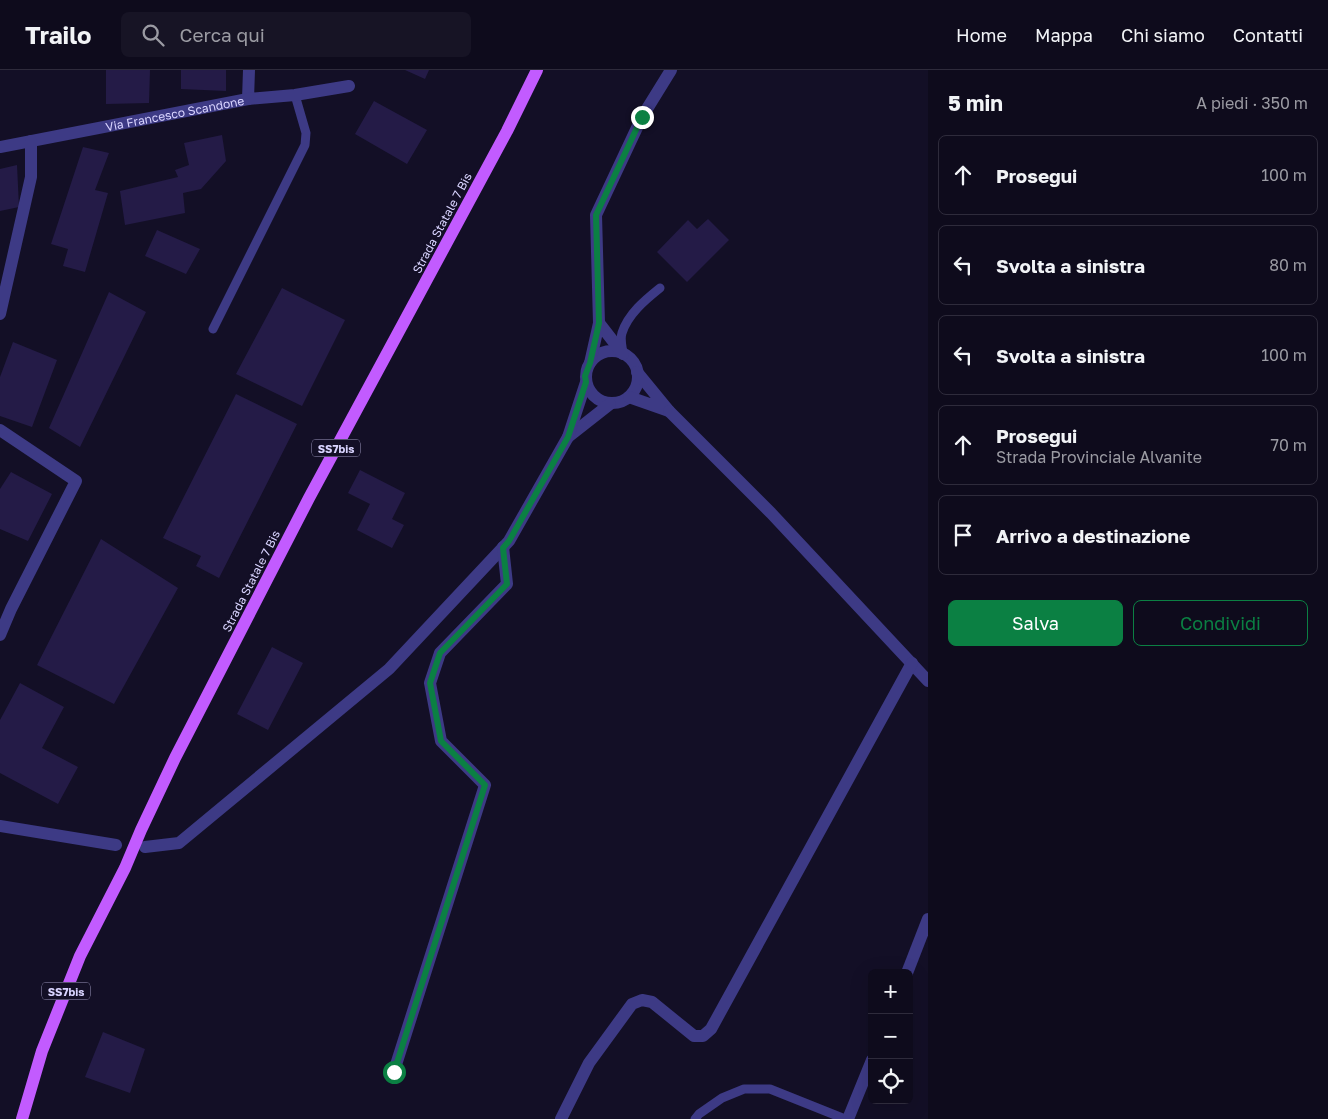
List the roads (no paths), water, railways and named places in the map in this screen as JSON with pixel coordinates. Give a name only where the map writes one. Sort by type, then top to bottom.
[{"type":"main road","name":"Strada Statale 7 Bis","points":[[22,1119],[42,1051],[80,956],[124,868],[175,758],[309,498],[507,131],[537,70]]},
{"type":"street","points":[[248,99],[249,70]]},
{"type":"street","points":[[638,372],[635,390],[629,397],[624,401],[610,404],[601,402],[594,397],[586,382],[585,376],[590,363],[599,323],[596,215],[642,117],[671,70]]},
{"type":"street","name":"Via Francesco Scandone","points":[[0,147],[248,99],[295,95],[350,86]]},
{"type":"street","points":[[0,314],[31,177],[31,141]]},
{"type":"street","points":[[599,323],[623,354],[635,365],[638,372],[669,412],[771,512],[928,681]]},
{"type":"street","points":[[590,363],[594,358],[608,351],[623,354]]},
{"type":"street","points":[[145,847],[179,843],[389,669],[509,541],[568,437],[586,382]]},
{"type":"street","points":[[629,397],[669,412]]},
{"type":"street","points":[[568,437],[610,404]]},
{"type":"street","points":[[0,430],[76,481],[11,609],[0,635]]},
{"type":"street","points":[[394,1072],[485,785],[441,741],[430,683],[440,653],[507,584],[503,548]]},
{"type":"street","points":[[561,1119],[589,1063],[632,1004],[642,1000],[652,1002],[694,1036],[703,1036],[712,1029],[912,663]]},
{"type":"street","points":[[0,826],[116,844]]},
{"type":"street","points":[[909,969],[928,919]]},
{"type":"street","points":[[847,1119],[868,1069]]},
{"type":"lane","points":[[213,329],[305,145],[306,132],[295,95]]},
{"type":"lane","points":[[623,354],[621,335],[628,321],[639,306],[660,288]]},
{"type":"lane","points":[[695,1119],[722,1098],[744,1090],[770,1089],[847,1119]]}]
